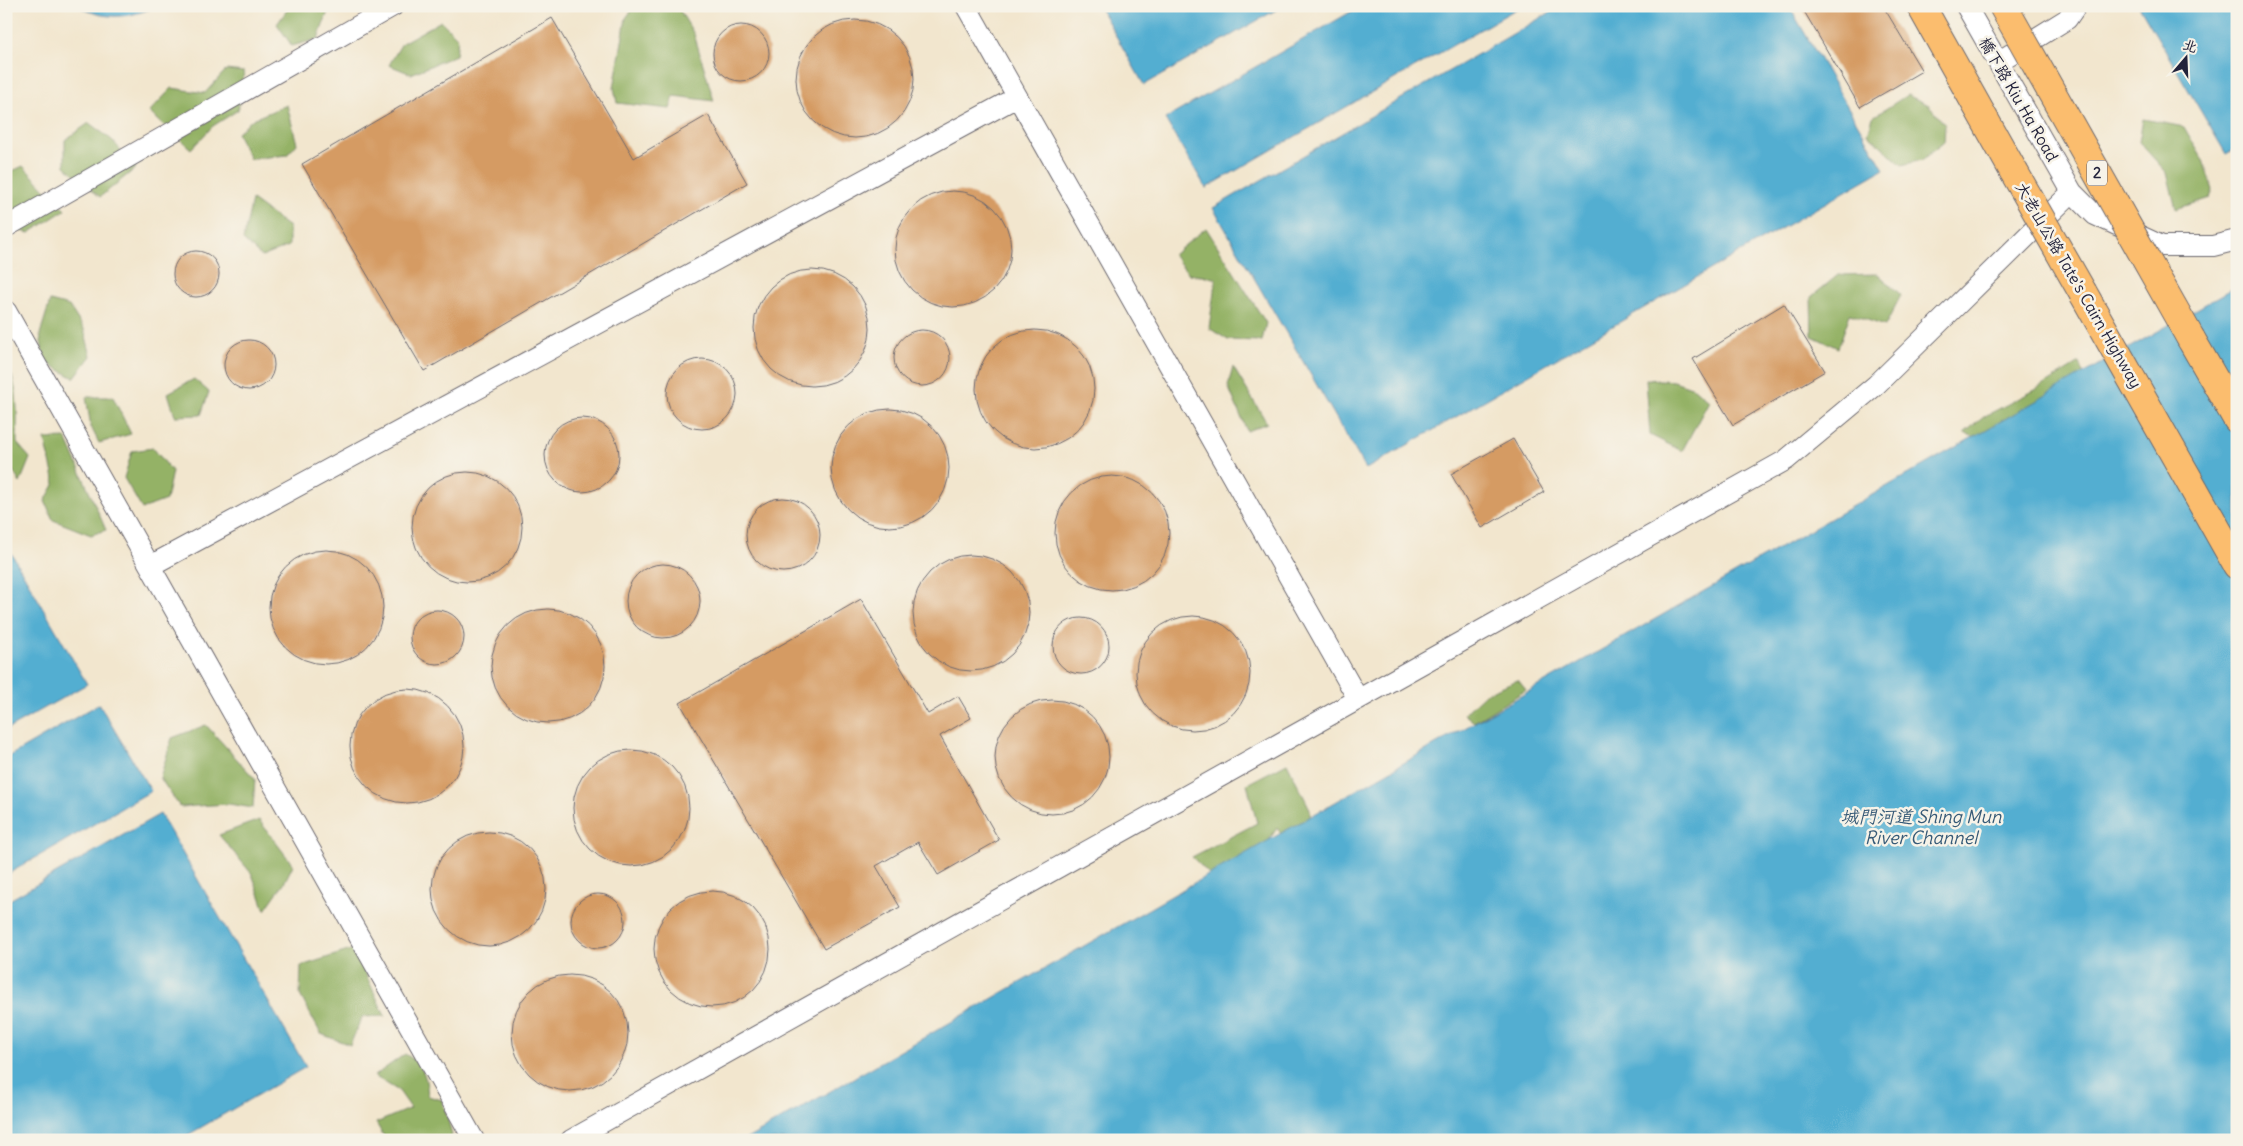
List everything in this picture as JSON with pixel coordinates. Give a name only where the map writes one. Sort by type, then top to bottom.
[{"type":"highway","name":"大老山公路 Tate's Cairn Highway","points":[[1920,6],[2237,565]]},
{"type":"highway","name":"2","points":[[2003,6],[2237,419]]},
{"type":"lane","points":[[6,227],[393,6]]},
{"type":"lane","points":[[966,6],[1358,699]]},
{"type":"lane","name":"橋下路 Kiu Ha Road","points":[[1966,6],[2072,192],[2095,215],[2162,246],[2213,246],[2237,240]]},
{"type":"lane","points":[[1998,62],[2067,18],[2076,6]]},
{"type":"lane","points":[[150,566],[1017,97]]},
{"type":"lane","points":[[571,1140],[1786,460],[1876,385],[2072,192]]},
{"type":"lane","points":[[6,311],[474,1140]]},
{"type":"green space","points":[[290,6],[330,6],[318,39],[292,46],[277,24]]},
{"type":"green space","points":[[635,6],[675,6],[679,9],[694,34],[714,101],[674,96],[670,109],[617,103],[614,88],[626,18]]},
{"type":"green space","points":[[441,21],[458,38],[456,55],[411,74],[389,65],[402,43]]},
{"type":"green space","points":[[226,70],[244,72],[238,110],[213,126],[191,149],[149,112],[172,88],[205,93]]},
{"type":"green space","points":[[1907,95],[1929,105],[1945,125],[1944,142],[1922,160],[1902,165],[1868,134],[1873,117]]},
{"type":"green space","points":[[287,105],[297,144],[287,155],[250,159],[237,133],[253,119]]},
{"type":"green space","points":[[2143,119],[2184,127],[2203,160],[2213,190],[2210,198],[2176,209],[2167,173],[2139,142]]},
{"type":"green space","points":[[89,123],[112,140],[136,168],[100,197],[65,166],[65,140]]},
{"type":"green space","points":[[23,166],[65,210],[29,233],[6,227],[6,174]]},
{"type":"green space","points":[[252,200],[289,227],[289,246],[262,257],[243,240]]},
{"type":"green space","points":[[1206,228],[1266,323],[1262,341],[1228,340],[1209,328],[1216,278],[1189,274],[1173,255]]},
{"type":"green space","points":[[1878,274],[1901,295],[1885,326],[1850,314],[1838,348],[1812,336],[1811,297],[1838,275]]},
{"type":"green space","points":[[50,301],[69,306],[84,329],[91,356],[74,378],[44,361],[40,334]]},
{"type":"green space","points":[[2079,363],[2092,398],[1974,437],[1964,433],[1985,416],[2037,389]]},
{"type":"green space","points":[[6,365],[14,382],[16,392],[17,443],[30,458],[20,483],[6,459]]},
{"type":"green space","points":[[1233,367],[1267,423],[1247,431],[1228,386]]},
{"type":"green space","points":[[194,379],[209,392],[201,415],[175,416],[168,393]]},
{"type":"green space","points":[[1646,379],[1674,381],[1694,388],[1709,401],[1682,451],[1650,435]]},
{"type":"green space","points":[[86,397],[113,397],[131,434],[99,443],[91,427]]},
{"type":"green space","points":[[66,438],[106,530],[91,535],[53,520],[45,501],[55,483],[45,439]]},
{"type":"green space","points":[[153,448],[172,471],[166,500],[142,509],[124,478],[132,451]]},
{"type":"green space","points":[[1518,680],[1526,690],[1474,722],[1464,714],[1486,693]]},
{"type":"green space","points":[[206,725],[255,779],[253,808],[229,804],[180,807],[160,778],[172,738]]},
{"type":"green space","points":[[1287,763],[1310,809],[1310,839],[1293,848],[1277,828],[1246,875],[1220,885],[1192,857],[1257,823],[1247,784]]},
{"type":"green space","points":[[259,820],[293,865],[284,883],[265,910],[252,874],[219,835]]},
{"type":"green space","points":[[354,949],[385,1016],[362,1017],[350,1045],[321,1034],[300,995],[301,966]]},
{"type":"green space","points":[[405,1054],[416,1062],[423,1071],[428,1096],[442,1100],[452,1134],[450,1140],[386,1140],[376,1123],[411,1108],[399,1091],[374,1076]]},
{"type":"water","points":[[78,6],[157,6],[137,13],[108,16],[88,11]]},
{"type":"water","points":[[1099,6],[1283,6],[1144,85]]},
{"type":"water","points":[[1361,6],[1521,6],[1206,188],[1165,119]]},
{"type":"water","points":[[1561,6],[1789,6],[1884,169],[1366,469],[1213,208]]},
{"type":"water","points":[[2139,6],[2237,6],[2237,148],[2226,154]]},
{"type":"water","name":"城門河道 Shing Mun River Channel","points":[[2237,286],[2237,1140],[745,1140]]},
{"type":"water","points":[[6,544],[87,684],[6,730]]},
{"type":"water","points":[[99,704],[151,791],[6,875],[6,758]]},
{"type":"water","points":[[160,814],[306,1067],[179,1140],[6,1140],[6,902]]},
{"type":"building","points":[[1801,6],[1883,6],[1922,71],[1860,107]]},
{"type":"building","points":[[552,18],[634,158],[708,115],[747,183],[424,371],[302,164]]},
{"type":"building","points":[[855,20],[878,24],[897,37],[910,56],[914,79],[910,102],[897,121],[878,134],[855,138],[832,134],[813,121],[800,102],[796,79],[800,56],[813,37],[832,24]]},
{"type":"building","points":[[735,25],[747,25],[761,33],[769,47],[767,64],[761,73],[747,81],[735,81],[725,76],[718,69],[713,59],[713,47],[718,37],[725,30]]},
{"type":"building","points":[[953,191],[975,195],[994,208],[1007,227],[1011,249],[1007,271],[994,290],[975,303],[953,307],[931,303],[912,290],[899,271],[895,249],[899,227],[912,208],[931,195]]},
{"type":"building","points":[[191,251],[201,251],[215,261],[219,274],[215,287],[209,293],[201,297],[191,297],[177,287],[173,279],[173,269],[183,255]]},
{"type":"building","points":[[812,270],[834,275],[853,287],[865,306],[870,328],[865,350],[853,369],[834,381],[812,386],[790,381],[771,369],[759,350],[754,328],[759,306],[771,287],[790,275]]},
{"type":"building","points":[[1784,304],[1825,371],[1733,425],[1693,359]]},
{"type":"building","points":[[917,330],[927,330],[942,338],[948,347],[950,358],[948,369],[942,378],[927,386],[917,386],[906,381],[899,374],[894,363],[894,353],[899,342],[906,335]]},
{"type":"building","points":[[1035,330],[1057,335],[1068,340],[1084,356],[1089,367],[1094,389],[1089,411],[1084,422],[1068,438],[1057,443],[1035,448],[1013,443],[1002,438],[986,422],[981,411],[976,389],[981,367],[986,356],[1002,340],[1013,335]]},
{"type":"building","points":[[244,340],[254,340],[267,347],[274,360],[274,370],[267,383],[254,390],[244,390],[235,386],[228,379],[224,370],[224,360],[228,351],[235,344]]},
{"type":"building","points":[[702,359],[715,362],[727,369],[734,381],[737,394],[734,407],[727,419],[715,426],[702,429],[689,426],[677,419],[670,407],[667,394],[670,381],[677,369],[689,362]]},
{"type":"building","points":[[890,409],[912,414],[923,419],[939,435],[944,446],[949,468],[944,490],[939,501],[923,517],[912,522],[890,527],[868,522],[857,517],[841,501],[836,490],[831,468],[836,446],[841,435],[857,419],[868,414]]},
{"type":"building","points":[[582,418],[596,421],[608,429],[616,441],[619,455],[616,469],[608,481],[596,489],[582,492],[568,489],[556,481],[548,469],[545,455],[548,441],[556,429],[568,421]]},
{"type":"building","points":[[1513,439],[1544,492],[1482,528],[1451,474]]},
{"type":"building","points":[[467,472],[488,476],[506,488],[518,506],[522,527],[518,548],[506,566],[488,578],[467,582],[446,578],[428,566],[416,548],[412,527],[416,506],[428,488],[446,476]]},
{"type":"building","points":[[1112,476],[1134,481],[1152,493],[1164,511],[1169,533],[1164,555],[1152,573],[1134,585],[1112,590],[1090,585],[1072,573],[1060,555],[1055,533],[1060,511],[1072,493],[1090,481]]},
{"type":"building","points":[[783,498],[797,501],[809,509],[817,521],[820,535],[817,549],[809,561],[797,569],[783,572],[769,569],[757,561],[749,549],[746,535],[749,521],[757,509],[769,501]]},
{"type":"building","points":[[326,550],[348,555],[366,567],[378,585],[383,607],[378,629],[366,647],[348,659],[326,664],[304,659],[286,647],[274,629],[269,607],[274,585],[286,567],[304,555]]},
{"type":"building","points":[[971,555],[993,560],[1012,572],[1024,591],[1029,613],[1024,635],[1012,654],[993,666],[971,671],[949,666],[930,654],[918,635],[913,613],[918,591],[930,572],[949,560]]},
{"type":"building","points":[[663,564],[677,567],[689,575],[697,587],[700,601],[697,615],[689,627],[677,635],[663,638],[649,635],[637,627],[629,615],[626,601],[629,587],[637,575],[649,567]]},
{"type":"building","points":[[861,599],[928,714],[958,696],[971,718],[940,736],[999,840],[938,875],[918,842],[876,866],[900,907],[824,949],[680,703]]},
{"type":"building","points":[[548,609],[570,614],[588,626],[600,644],[605,666],[600,688],[588,706],[570,718],[548,723],[526,718],[508,706],[496,688],[491,666],[496,644],[508,626],[526,614]]},
{"type":"building","points":[[437,610],[447,612],[456,618],[462,627],[464,637],[462,647],[456,656],[447,662],[437,664],[427,662],[418,656],[412,647],[410,637],[412,627],[418,618],[427,612]]},
{"type":"building","points":[[1193,616],[1215,620],[1233,633],[1246,651],[1250,673],[1246,695],[1233,713],[1215,726],[1193,730],[1171,726],[1153,713],[1140,695],[1136,673],[1140,651],[1153,633],[1171,620]]},
{"type":"building","points":[[1076,618],[1086,618],[1101,626],[1107,635],[1109,646],[1107,657],[1101,666],[1086,674],[1076,674],[1065,669],[1058,662],[1053,651],[1053,641],[1058,630],[1065,623]]},
{"type":"building","points":[[407,689],[429,694],[447,706],[459,724],[464,746],[459,768],[447,786],[429,798],[407,803],[385,798],[367,786],[355,768],[350,746],[355,724],[367,706],[385,694]]},
{"type":"building","points":[[1052,700],[1074,704],[1084,709],[1100,725],[1105,735],[1109,757],[1105,779],[1100,789],[1084,805],[1074,810],[1052,814],[1030,810],[1020,805],[1004,789],[999,779],[995,757],[999,735],[1004,725],[1020,709],[1030,704]]},
{"type":"building","points":[[631,750],[653,755],[672,767],[684,786],[689,808],[684,830],[672,849],[653,861],[631,866],[609,861],[590,849],[578,830],[573,808],[578,786],[590,767],[609,755]]},
{"type":"building","points":[[489,832],[511,836],[530,848],[542,867],[546,889],[542,911],[530,930],[511,942],[489,946],[467,942],[448,930],[436,911],[432,889],[436,867],[448,848],[467,836]]},
{"type":"building","points":[[712,891],[734,895],[744,900],[753,908],[761,917],[766,927],[770,949],[766,971],[761,981],[753,990],[744,998],[734,1003],[712,1007],[690,1003],[680,998],[671,990],[663,981],[658,971],[654,949],[658,927],[663,917],[671,908],[680,900],[690,895]]},
{"type":"building","points":[[593,894],[603,894],[613,898],[621,906],[625,921],[621,936],[613,944],[603,948],[593,948],[583,944],[575,936],[571,926],[571,916],[575,906],[583,898]]},
{"type":"building","points":[[570,975],[592,979],[611,992],[624,1011],[628,1033],[624,1055],[611,1074],[592,1087],[570,1091],[548,1087],[529,1074],[516,1055],[512,1033],[516,1011],[529,992],[548,979]]}]
